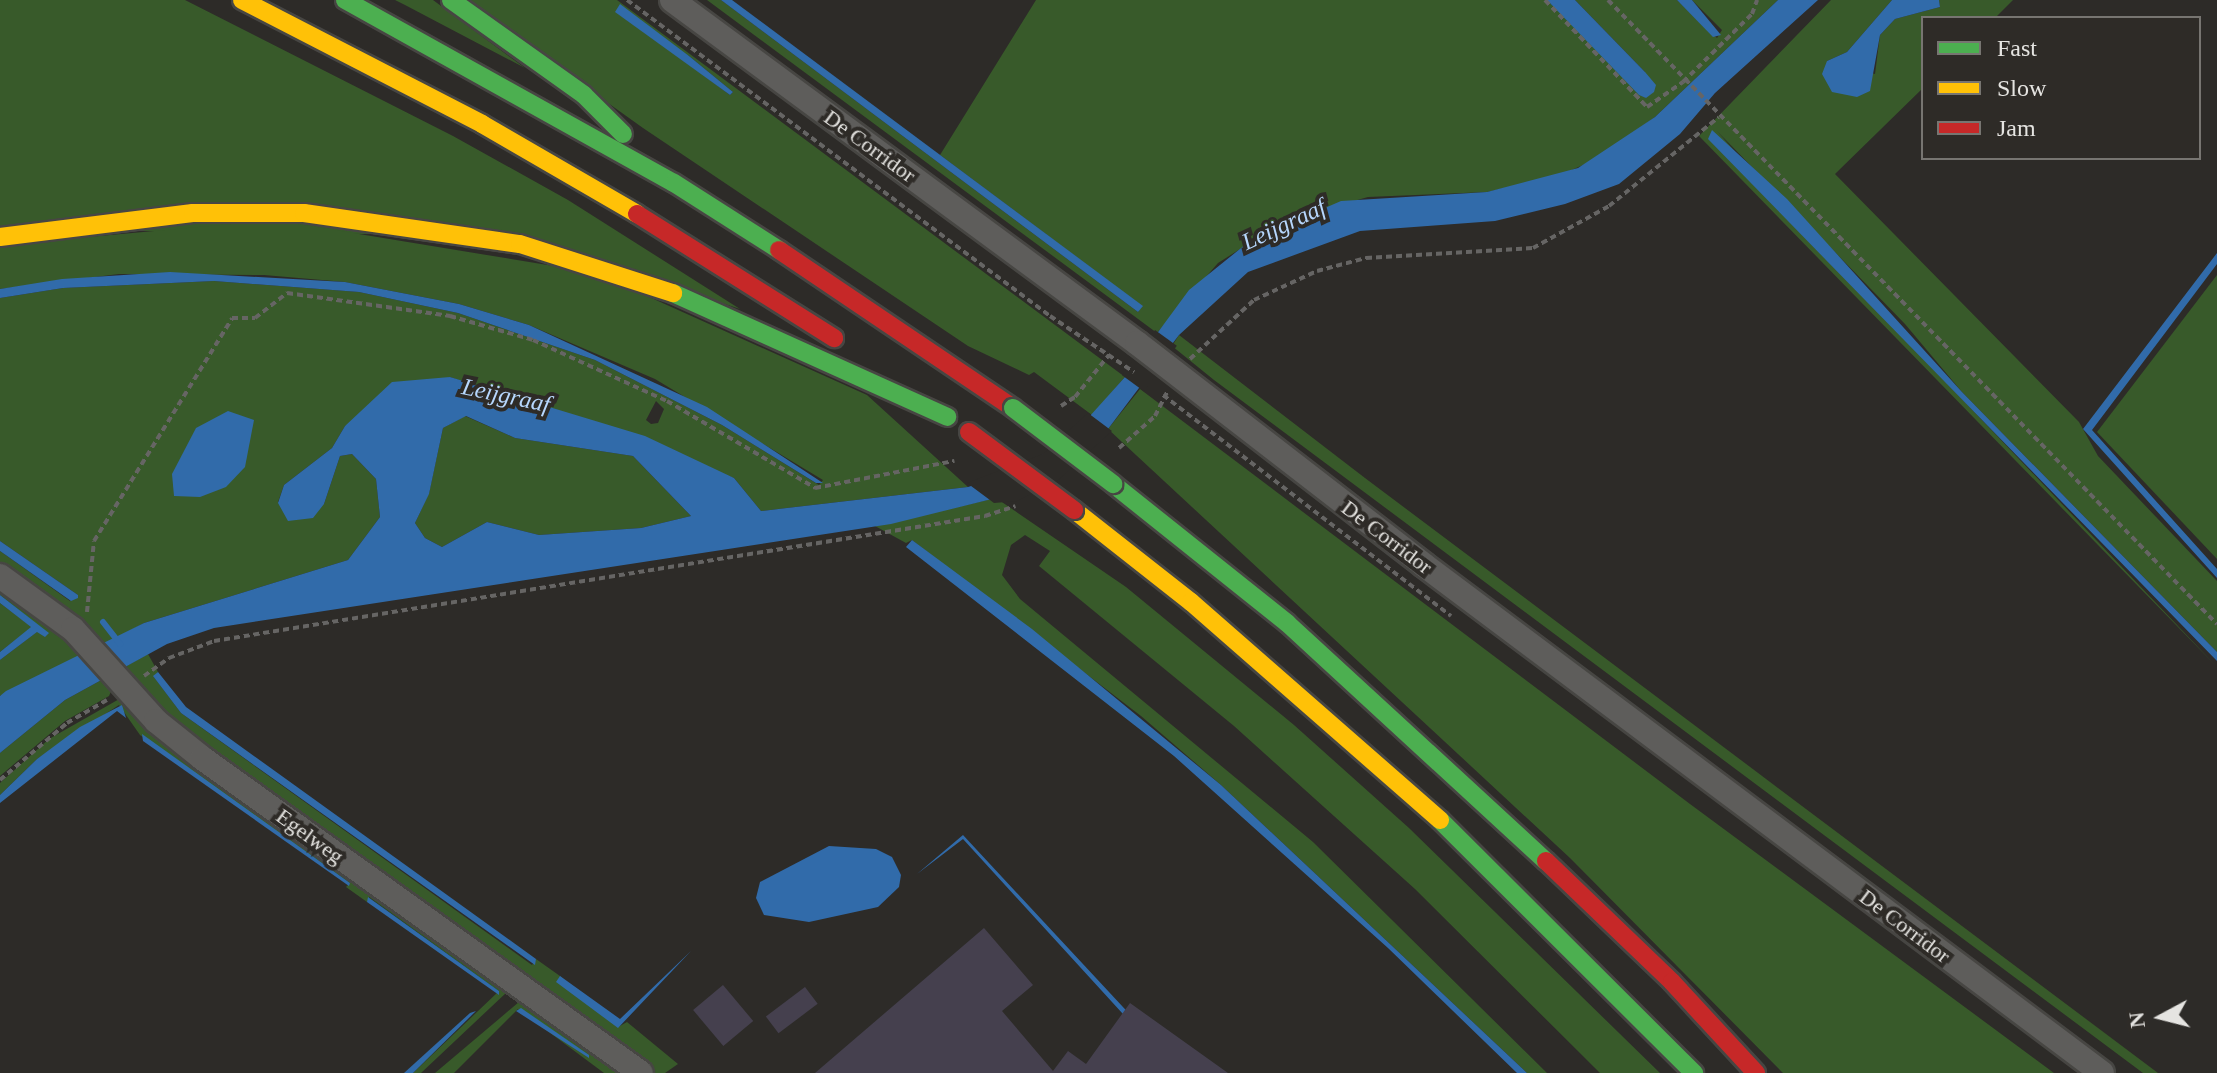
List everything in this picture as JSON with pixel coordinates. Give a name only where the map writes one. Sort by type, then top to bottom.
[{"type":"highway","points":[[242,0],[384,70],[550,163],[857,353],[969,432],[1203,612],[1426,806],[1694,1073]]},
{"type":"highway","points":[[345,0],[674,183],[1013,408],[1113,484],[1287,623],[1461,780],[1672,982],[1756,1073]]},
{"type":"highway","points":[[451,0],[584,95],[674,183]]},
{"type":"highway","points":[[0,237],[193,213],[304,213],[450,230],[520,244],[646,282],[737,318],[947,417]]},
{"type":"street","name":"De Corridor","points":[[672,0],[1137,343],[1436,575],[2102,1073]]},
{"type":"street","name":"Egelweg","points":[[0,576],[78,635],[121,682],[202,758],[641,1073]]},
{"type":"path","name":"De Corridor","points":[[627,0],[1050,316],[1122,363]]},
{"type":"path","points":[[1545,0],[1647,107],[1683,82],[1752,14],[1757,0]]},
{"type":"path","points":[[1608,0],[1683,82],[2217,624]]},
{"type":"path","points":[[78,635],[88,611],[94,541],[232,318],[255,318],[287,293],[450,316],[533,340],[667,401],[815,488],[940,467],[966,456]]},
{"type":"path","points":[[1052,411],[1075,397],[1109,355]]},
{"type":"path","points":[[0,780],[121,682]]},
{"type":"green space","points":[[0,0],[185,0],[453,136],[568,200],[740,309],[517,236],[0,229]]},
{"type":"green space","points":[[395,0],[433,0],[525,68],[405,5]]},
{"type":"green space","points":[[464,0],[617,0],[1125,377],[1092,415],[1034,372],[1029,375],[968,346],[643,128]],"holes":[[[652,37],[689,56],[733,92],[730,95]]]},
{"type":"green space","points":[[707,0],[721,0],[1138,312],[1142,306],[940,155],[1036,0],[1547,0],[1646,98],[1645,72],[1575,0],[1677,0],[1717,38],[1722,30],[1692,0],[1778,0],[1655,117],[1599,158],[1558,176],[1487,192],[1368,197],[1286,220],[1218,263],[1157,333]]},
{"type":"green space","points":[[1831,0],[1892,0],[1847,52],[1827,61],[1875,74],[1880,35],[1895,19],[1940,7],[1939,0],[2013,0],[1997,16],[1921,16],[1921,90],[1835,174],[2079,422],[2098,456],[2217,581],[2217,652],[1962,392],[1905,324],[1717,131],[1845,276],[2217,667],[1699,136]]},
{"type":"green space","points":[[274,220],[596,273],[867,395],[968,487],[761,511],[734,478],[450,377],[345,426],[332,448],[284,485],[278,502],[324,504],[340,456],[352,454],[376,479],[380,517],[348,560],[144,623],[100,647],[0,567],[0,551],[70,601],[78,595],[0,541],[0,298],[63,288],[214,281],[359,292],[458,313],[595,360],[722,425],[819,485],[823,480],[655,379],[529,325],[459,304],[345,282],[264,275],[119,274],[0,289],[0,245]],"holes":[[[656,401],[664,409],[658,423],[651,424],[646,420]]]},
{"type":"green space","points":[[2217,275],[2217,559],[2097,432]]},
{"type":"green space","points":[[1179,335],[2158,1073],[2143,1073],[1214,380],[1172,346]]},
{"type":"green space","points":[[1140,389],[1690,804],[2054,1073],[1783,1073],[1570,858],[1108,429]]},
{"type":"green space","points":[[465,416],[515,438],[633,456],[691,516],[641,528],[539,535],[487,522],[442,547],[425,538],[415,523],[429,493],[443,428]]},
{"type":"green space","points":[[996,498],[1126,587],[1294,725],[1409,828],[1660,1073],[1600,1073],[1415,889],[1234,726],[1039,566],[1050,551],[1025,535],[1011,545],[1002,575],[1020,599],[1313,842],[1547,1073],[1527,1073],[1221,785],[1141,716],[912,540],[906,543],[875,526]]},
{"type":"green space","points":[[0,583],[83,655],[0,696],[0,660],[38,631],[48,633],[0,595]]},
{"type":"green space","points":[[0,603],[32,627],[0,652]]},
{"type":"green space","points":[[148,654],[158,672],[154,677],[181,713],[532,965],[536,959],[560,976],[618,1027],[627,1022],[678,1064],[665,1073],[650,1073],[162,717],[121,669]]},
{"type":"green space","points":[[105,678],[113,687],[109,696],[65,721],[0,776],[0,753],[65,700]]},
{"type":"green space","points":[[121,698],[506,984],[507,992],[421,1073],[413,1073],[499,991],[369,897],[367,902],[346,887],[350,883],[140,735],[119,705],[37,759],[0,795],[0,783],[49,739]]},
{"type":"green space","points":[[519,1002],[532,1003],[630,1073],[604,1073],[518,1009],[454,1073],[435,1073]]},
{"type":"water","points":[[721,0],[732,0],[1143,306],[1138,312]]},
{"type":"water","points":[[1547,0],[1575,0],[1645,72],[1656,85],[1654,92],[1646,98],[1639,95]]},
{"type":"water","points":[[1677,0],[1692,0],[1721,35],[1713,37]]},
{"type":"water","name":"Leijgraaf","points":[[1778,0],[1818,0],[1715,93],[1680,134],[1619,184],[1565,204],[1495,221],[1360,231],[1248,272],[1179,335],[1108,429],[996,498],[891,524],[214,628],[167,644],[65,700],[0,753],[0,696],[6,691],[144,623],[348,560],[380,517],[376,479],[352,454],[340,456],[324,504],[313,518],[288,521],[278,503],[284,485],[332,448],[345,426],[392,382],[450,377],[645,436],[734,478],[761,511],[968,487],[1015,472],[1071,437],[1125,377],[1189,290],[1251,240],[1341,201],[1487,192],[1578,168],[1655,117]],"holes":[[[466,416],[515,438],[633,456],[691,516],[641,528],[539,535],[487,522],[442,547],[425,538],[415,523],[429,494],[443,428]]]},
{"type":"water","points":[[1892,0],[1939,0],[1940,7],[1895,19],[1880,35],[1870,91],[1857,97],[1832,92],[1822,74],[1827,61],[1847,52]]},
{"type":"water","points":[[620,4],[733,92],[730,95],[615,12]]},
{"type":"water","points":[[1712,130],[1787,199],[1962,392],[2217,652],[2217,661],[1708,139]]},
{"type":"water","points":[[2217,253],[2217,264],[2092,430],[2217,569],[2217,578],[2083,429]]},
{"type":"water","points":[[170,272],[345,282],[459,304],[529,325],[707,407],[823,483],[816,483],[722,425],[595,360],[458,313],[359,292],[214,281],[63,288],[0,298],[0,289],[62,279]]},
{"type":"water","points":[[228,411],[254,420],[245,467],[226,487],[200,497],[174,496],[172,474],[196,428]]},
{"type":"water","points":[[912,540],[1032,629],[1221,785],[1527,1073],[1517,1073],[1388,948],[1174,756],[906,547]]},
{"type":"water","points":[[0,541],[78,595],[78,598],[71,601],[0,551]]},
{"type":"water","points":[[0,595],[49,633],[45,637],[37,632],[0,660],[0,652],[31,627],[0,603]]},
{"type":"water","points":[[158,672],[186,707],[536,959],[535,965],[181,713],[153,676]]},
{"type":"water","points":[[122,705],[126,718],[117,711],[0,803],[0,795],[37,759],[80,727]]},
{"type":"water","points":[[142,734],[350,883],[349,886],[143,741]]},
{"type":"water","points":[[963,835],[1149,1035],[1144,1037],[963,839],[917,874]]},
{"type":"water","points":[[829,846],[876,849],[892,857],[901,875],[899,887],[878,907],[809,922],[764,915],[756,898],[760,882]]},
{"type":"water","points":[[368,897],[499,991],[499,995],[367,902]]},
{"type":"water","points":[[691,951],[618,1028],[556,982],[560,976],[620,1019]]},
{"type":"water","points":[[521,1008],[589,1055],[589,1058],[516,1011]]},
{"type":"water","points":[[476,1011],[413,1073],[404,1073],[470,1013]]},
{"type":"pier","points":[[1155,330],[1177,346],[1144,391],[1122,375]]},
{"type":"pier","points":[[1088,413],[1112,431],[1056,482],[1017,501],[994,503],[967,483],[1043,454]]},
{"type":"building","points":[[984,928],[1033,985],[1002,1011],[1053,1071],[1068,1051],[1086,1064],[1130,1003],[1228,1073],[815,1073]]},
{"type":"building","points":[[723,985],[753,1021],[723,1046],[693,1010]]},
{"type":"building","points":[[805,987],[818,1004],[779,1033],[766,1016]]},
{"type":"waterway","points":[[103,622],[120,644]]},
{"type":"traffic: fast","points":[[345,0],[674,183],[779,250]]},
{"type":"traffic: fast","points":[[451,0],[584,95],[623,134]]},
{"type":"traffic: fast","points":[[673,293],[947,417]]},
{"type":"traffic: fast","points":[[1013,408],[1113,484]]},
{"type":"traffic: fast","points":[[1113,484],[1287,623],[1546,861]]},
{"type":"traffic: fast","points":[[1440,820],[1694,1073]]},
{"type":"traffic: slow","points":[[242,0],[482,124],[637,214]]},
{"type":"traffic: slow","points":[[0,237],[193,213],[304,213],[520,244],[673,293]]},
{"type":"traffic: slow","points":[[1074,510],[1191,602],[1440,820]]},
{"type":"traffic: jam","points":[[637,214],[834,338]]},
{"type":"traffic: jam","points":[[779,250],[1013,408]]},
{"type":"traffic: jam","points":[[969,432],[1074,510]]},
{"type":"traffic: jam","points":[[1546,861],[1672,982],[1756,1073]]}]
